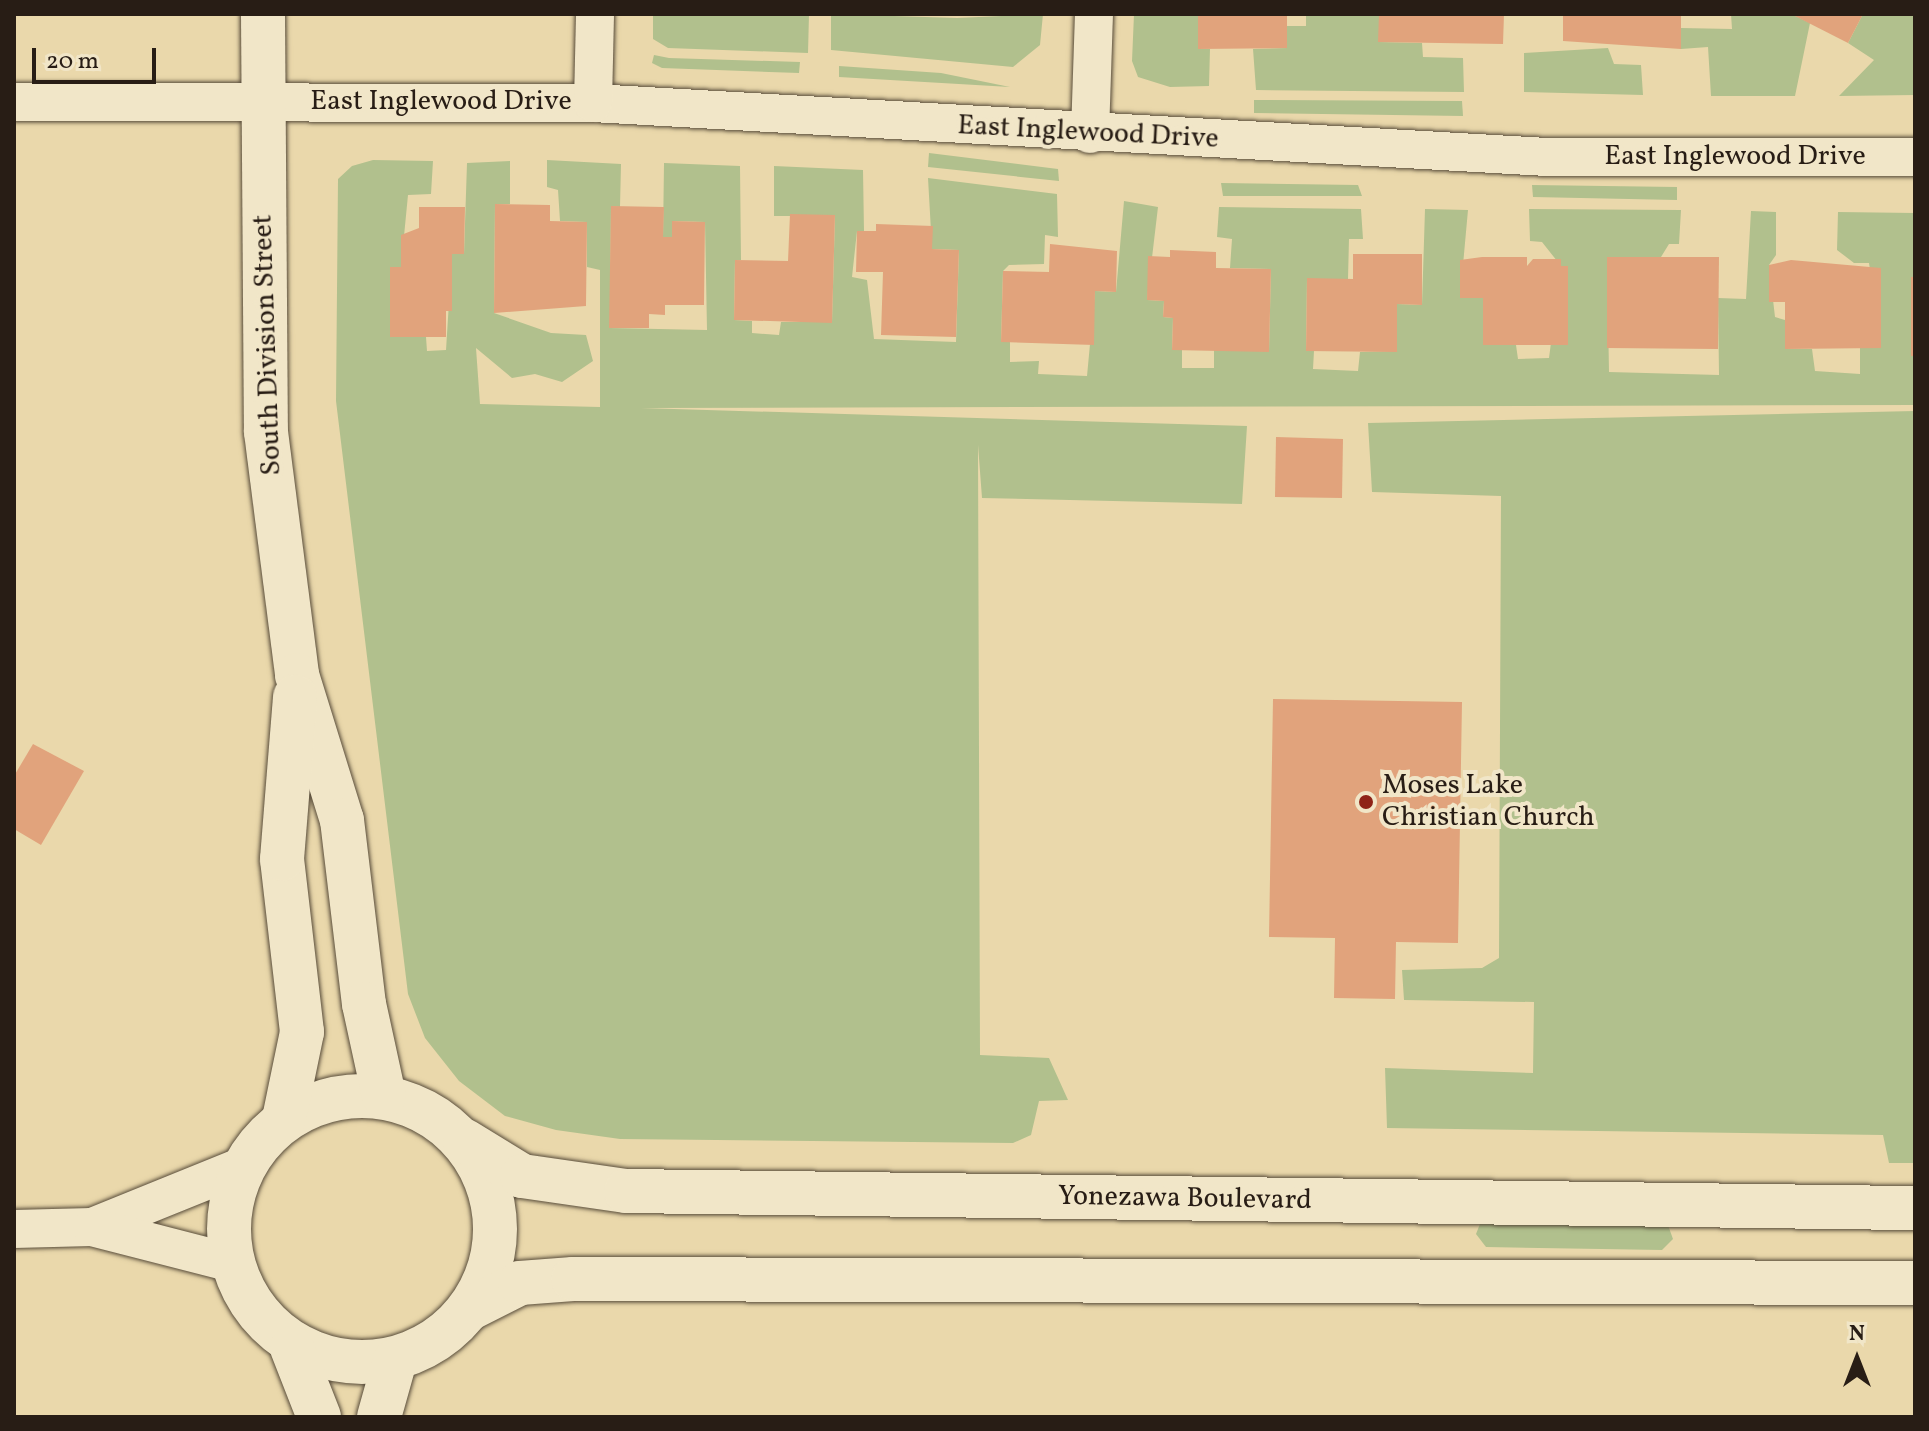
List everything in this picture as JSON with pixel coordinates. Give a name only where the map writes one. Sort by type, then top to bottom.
[{"type":"street","name":"South Division Street","points":[[263,14],[266,432],[297,675],[342,820],[364,1004],[384,1096]]},
{"type":"street","points":[[593,103],[595,14]]},
{"type":"street","points":[[1090,134],[1094,14]]},
{"type":"street","name":"East Inglewood Drive","points":[[14,102],[262,100],[593,103],[1090,134],[1546,157],[1915,157]]},
{"type":"street","name":"South Division Street","points":[[284,1119],[302,1032],[282,859],[297,675]]},
{"type":"street","points":[[292,1348],[348,1363],[395,1360],[438,1341],[471,1308],[492,1267],[497,1227],[489,1181],[465,1141],[428,1111],[384,1096],[357,1094],[284,1119],[243,1166],[228,1217],[232,1263],[251,1306],[292,1348],[319,1417]]},
{"type":"street","name":"Yonezawa Boulevard","points":[[465,1141],[522,1176],[626,1191],[1915,1208]]},
{"type":"street","points":[[92,1227],[243,1166]]},
{"type":"street","points":[[14,1229],[92,1227],[232,1263]]},
{"type":"street","points":[[471,1308],[520,1283],[573,1279],[1915,1283]]},
{"type":"street","points":[[379,1417],[395,1360]]},
{"type":"green space","points":[[653,14],[809,14],[808,53],[668,48],[653,39]]},
{"type":"green space","points":[[831,14],[957,18],[1043,14],[1040,45],[1013,67],[831,50]]},
{"type":"green space","points":[[1134,14],[1198,14],[1198,49],[1210,49],[1209,86],[1170,87],[1138,77],[1132,61]]},
{"type":"green space","points":[[1306,14],[1379,14],[1379,42],[1422,43],[1423,57],[1463,58],[1464,92],[1256,90],[1253,49],[1287,48],[1287,26],[1306,26]]},
{"type":"green space","points":[[1731,14],[1791,14],[1810,23],[1795,96],[1711,96],[1708,47],[1681,49],[1681,28],[1732,29]]},
{"type":"green space","points":[[1863,14],[1915,14],[1915,95],[1839,96],[1874,60],[1848,43]]},
{"type":"green space","points":[[1608,48],[1614,64],[1641,65],[1643,95],[1524,92],[1524,53]]},
{"type":"green space","points":[[654,55],[800,62],[799,73],[662,68],[652,63]]},
{"type":"green space","points":[[839,66],[941,73],[1010,87],[839,77]]},
{"type":"green space","points":[[1254,100],[1462,101],[1463,116],[1254,113]]},
{"type":"green space","points":[[929,153],[1058,169],[1059,181],[928,167]]},
{"type":"green space","points":[[373,160],[433,161],[431,194],[408,195],[401,267],[390,267],[426,337],[427,351],[446,350],[452,254],[464,254],[467,163],[510,161],[510,204],[495,204],[494,313],[551,333],[586,335],[593,361],[562,382],[535,374],[512,378],[476,348],[480,404],[600,407],[600,270],[587,267],[587,222],[560,221],[558,190],[547,187],[547,160],[621,164],[620,207],[611,206],[610,328],[707,330],[705,222],[673,221],[672,237],[663,237],[664,163],[740,166],[741,260],[735,260],[734,320],[752,321],[752,333],[779,335],[781,322],[832,322],[835,216],[774,216],[774,166],[863,170],[864,231],[857,231],[852,277],[867,280],[874,339],[956,342],[959,250],[932,249],[928,178],[1057,194],[1058,237],[1045,235],[1044,264],[1009,265],[1003,271],[1001,342],[1010,342],[1010,362],[1039,361],[1038,374],[1087,376],[1095,291],[1116,292],[1124,201],[1158,207],[1147,300],[1164,301],[1163,317],[1173,318],[1172,349],[1182,350],[1182,368],[1214,368],[1214,350],[1269,351],[1271,269],[1230,268],[1232,239],[1217,237],[1219,207],[1361,209],[1363,239],[1349,239],[1348,279],[1307,279],[1306,350],[1314,351],[1313,369],[1358,371],[1360,352],[1397,351],[1397,304],[1422,305],[1425,209],[1468,210],[1460,298],[1483,298],[1483,344],[1516,345],[1518,359],[1549,358],[1561,266],[1542,242],[1530,241],[1529,209],[1681,210],[1679,244],[1669,244],[1661,257],[1607,257],[1609,372],[1719,375],[1718,298],[1746,299],[1751,211],[1776,212],[1776,255],[1769,265],[1775,317],[1785,320],[1785,349],[1812,349],[1815,371],[1860,374],[1860,348],[1881,348],[1869,263],[1854,263],[1837,250],[1838,212],[1915,213],[1915,405],[641,408],[1247,426],[1242,504],[982,498],[978,445],[980,1055],[1049,1058],[1068,1100],[1039,1101],[1031,1135],[1013,1143],[620,1139],[556,1130],[505,1116],[459,1081],[425,1038],[408,994],[336,401],[338,179],[352,166]]},
{"type":"green space","points":[[1221,183],[1358,185],[1362,196],[1223,196]]},
{"type":"green space","points":[[1532,185],[1677,187],[1677,200],[1533,197]]},
{"type":"green space","points":[[1915,411],[1915,1163],[1889,1163],[1883,1135],[1387,1128],[1385,1068],[1533,1073],[1534,1002],[1404,1000],[1402,970],[1482,968],[1499,958],[1501,496],[1372,492],[1368,423]]},
{"type":"green space","points":[[1665,1217],[1673,1239],[1662,1250],[1486,1247],[1476,1234],[1480,1224]]},
{"type":"building","points":[[1198,14],[1287,14],[1287,48],[1198,49]]},
{"type":"building","points":[[1379,14],[1504,14],[1503,44],[1378,42]]},
{"type":"building","points":[[1563,14],[1681,14],[1681,49],[1563,41]]},
{"type":"building","points":[[1791,14],[1863,14],[1848,43]]},
{"type":"building","points":[[495,204],[550,205],[550,221],[587,222],[586,306],[494,313]]},
{"type":"building","points":[[611,206],[664,207],[663,237],[672,237],[672,221],[705,222],[704,305],[665,305],[665,315],[649,314],[649,328],[609,328]]},
{"type":"building","points":[[419,207],[465,207],[464,254],[452,254],[452,311],[446,311],[446,337],[390,337],[390,267],[401,267],[401,235],[419,228]]},
{"type":"building","points":[[790,214],[835,215],[832,323],[734,320],[735,260],[788,261]]},
{"type":"building","points":[[876,224],[933,226],[932,249],[959,250],[956,337],[881,335],[883,272],[856,272],[857,231],[876,231]]},
{"type":"building","points":[[1050,244],[1117,251],[1116,292],[1095,291],[1094,345],[1001,342],[1003,271],[1049,272]]},
{"type":"building","points":[[1170,250],[1216,252],[1216,268],[1271,269],[1269,352],[1172,350],[1173,318],[1163,317],[1164,301],[1147,300],[1148,256],[1170,257]]},
{"type":"building","points":[[1353,254],[1422,254],[1422,305],[1397,304],[1397,352],[1306,351],[1307,278],[1353,279]]},
{"type":"building","points":[[1527,257],[1527,266],[1533,259],[1561,259],[1561,266],[1568,266],[1568,345],[1483,345],[1483,298],[1460,298],[1460,260]]},
{"type":"building","points":[[1607,257],[1719,257],[1718,349],[1607,348]]},
{"type":"building","points":[[1791,260],[1881,268],[1881,348],[1785,349],[1785,302],[1769,302],[1769,265]]},
{"type":"building","points":[[1911,277],[1915,277],[1915,356],[1911,356]]},
{"type":"building","points":[[1276,437],[1343,439],[1342,498],[1275,497]]},
{"type":"building","name":"Moses Lake Christian Church","points":[[1273,699],[1462,702],[1458,943],[1396,942],[1395,999],[1334,998],[1335,938],[1269,937]]},
{"type":"building","points":[[33,744],[84,771],[41,845],[14,829],[14,776]]},
{"type":"place","name":"Moses Lake Christian Church","points":[[1366,802]]}]
